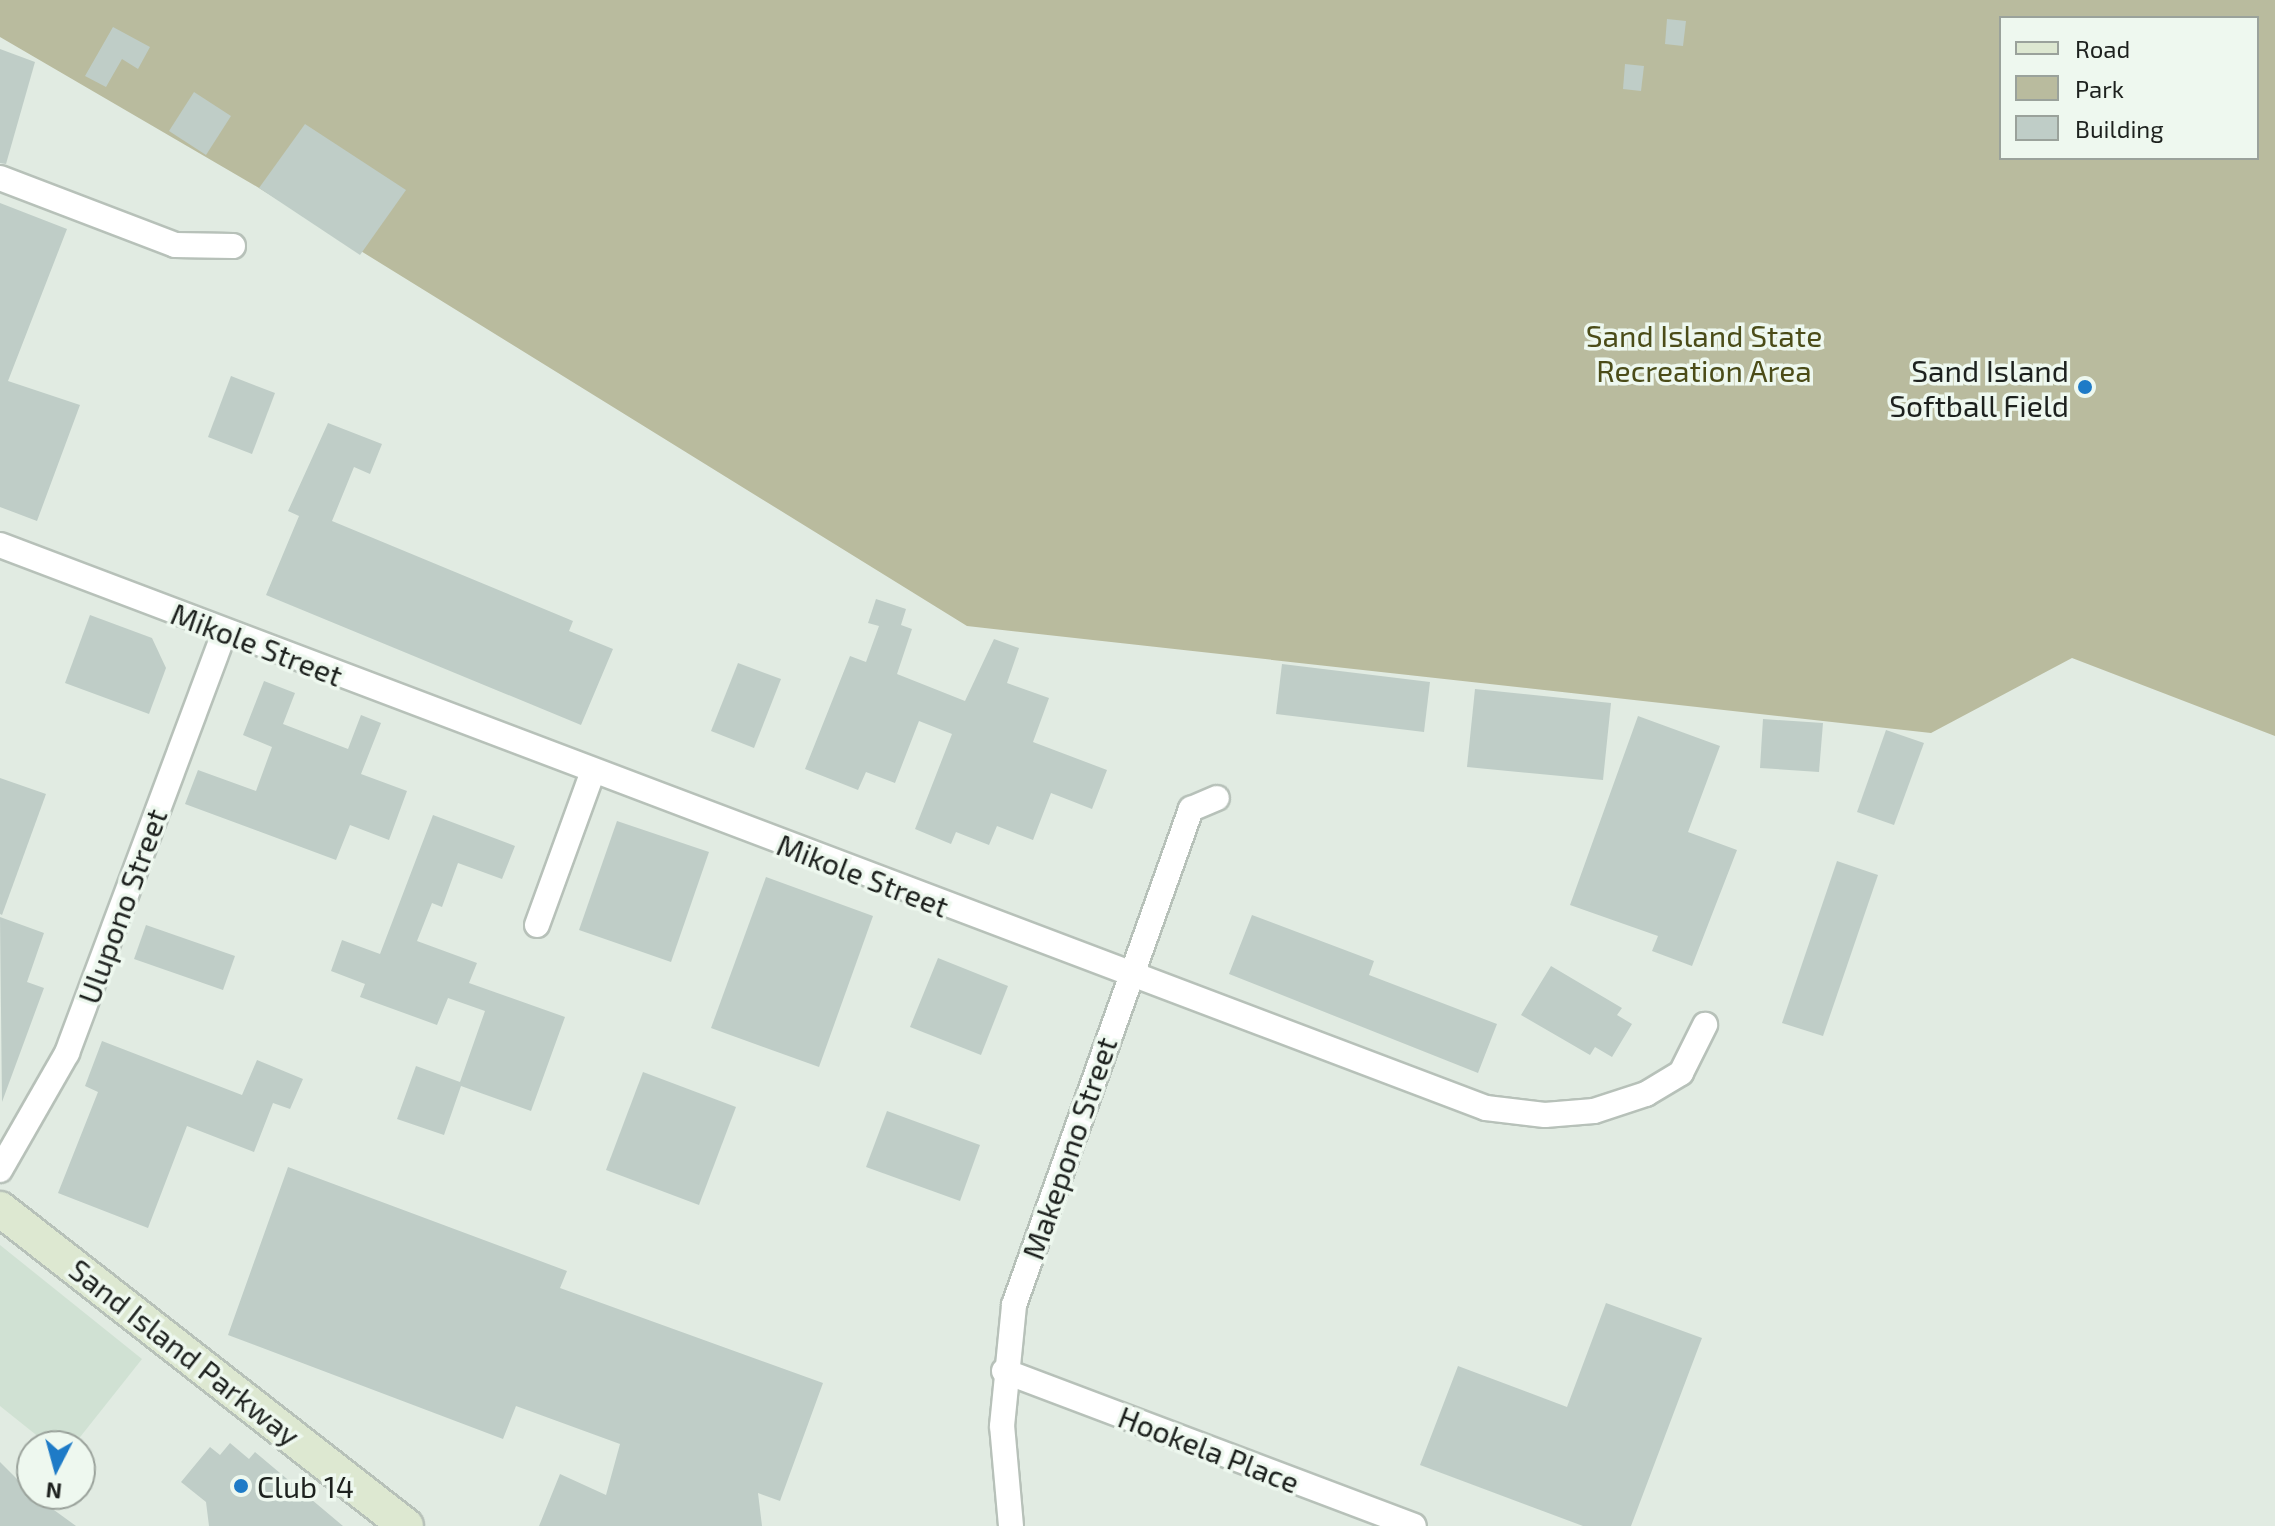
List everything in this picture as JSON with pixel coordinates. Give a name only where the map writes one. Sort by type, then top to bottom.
[{"type":"street","points":[[0,178],[175,245],[233,246]]},
{"type":"street","name":"Mikole Street","points":[[0,545],[1129,976],[1486,1108],[1545,1115],[1594,1111],[1646,1094],[1681,1073],[1705,1025]]},
{"type":"street","name":"Ulupono Street","points":[[0,1170],[67,1053],[224,632]]},
{"type":"street","points":[[537,925],[593,771]]},
{"type":"street","name":"Makepono Street","points":[[1011,1526],[1004,1371],[1014,1305],[1191,809],[1217,798]]},
{"type":"street","name":"Sand Island Parkway","points":[[0,1209],[406,1526]]},
{"type":"street","name":"Hookela Place","points":[[1004,1371],[1414,1526]]},
{"type":"shaded area","points":[[0,1245],[142,1359],[86,1430],[30,1430],[0,1406]]},
{"type":"green space","name":"Sand Island State Recreation Area","points":[[0,0],[2275,0],[2275,736],[2072,658],[1931,733],[967,626],[259,188],[0,37]]},
{"type":"building","points":[[1667,19],[1686,21],[1683,46],[1665,44]]},
{"type":"building","points":[[113,27],[150,47],[138,69],[122,59],[106,87],[85,76]]},
{"type":"building","points":[[0,49],[35,62],[6,164],[0,163]]},
{"type":"building","points":[[1625,64],[1644,66],[1641,91],[1623,89]]},
{"type":"building","points":[[194,92],[231,116],[206,155],[169,131]]},
{"type":"building","points":[[305,124],[406,190],[360,255],[259,188]]},
{"type":"building","points":[[0,203],[67,229],[8,381],[80,405],[37,521],[0,507]]},
{"type":"building","points":[[231,376],[275,393],[252,454],[208,437]]},
{"type":"building","points":[[328,423],[382,444],[370,474],[354,467],[332,521],[573,621],[569,631],[613,649],[581,725],[266,595],[299,516],[288,511]]},
{"type":"building","points":[[876,599],[906,609],[901,625],[912,629],[897,674],[965,701],[994,639],[1019,648],[1007,683],[1049,698],[1033,742],[1107,770],[1092,809],[1051,793],[1033,840],[997,826],[989,845],[956,832],[951,844],[915,829],[952,734],[919,721],[895,783],[866,772],[858,790],[805,769],[850,656],[866,662],[879,626],[868,623]]},
{"type":"building","points":[[90,615],[152,638],[166,668],[149,714],[65,683]]},
{"type":"building","points":[[738,663],[781,679],[754,748],[711,731]]},
{"type":"building","points":[[1282,664],[1430,682],[1424,732],[1276,714]]},
{"type":"building","points":[[264,681],[295,693],[283,724],[348,749],[361,715],[381,723],[361,774],[407,791],[389,840],[350,825],[336,860],[185,804],[198,770],[256,791],[272,747],[243,735]]},
{"type":"building","points":[[1475,689],[1611,703],[1603,780],[1467,767]]},
{"type":"building","points":[[1638,716],[1720,746],[1688,832],[1737,850],[1692,966],[1652,951],[1658,936],[1570,905]]},
{"type":"building","points":[[1763,719],[1823,723],[1819,772],[1760,768]]},
{"type":"building","points":[[1886,730],[1924,743],[1894,825],[1857,812]]},
{"type":"building","points":[[0,778],[46,794],[2,915],[0,914]]},
{"type":"building","points":[[433,815],[515,846],[502,879],[458,863],[442,907],[432,903],[417,941],[477,963],[469,983],[565,1017],[531,1111],[461,1086],[444,1135],[397,1119],[416,1066],[460,1082],[485,1011],[448,998],[437,1025],[360,997],[365,984],[331,971],[342,940],[380,954]]},
{"type":"building","points":[[617,821],[709,852],[671,962],[579,930]]},
{"type":"building","points":[[1837,861],[1878,875],[1823,1036],[1782,1023]]},
{"type":"building","points":[[766,877],[873,916],[819,1067],[711,1028]]},
{"type":"building","points":[[1252,915],[1374,961],[1369,975],[1497,1024],[1478,1073],[1229,974]]},
{"type":"building","points":[[0,917],[44,933],[27,982],[44,988],[2,1102]]},
{"type":"building","points":[[146,925],[235,956],[223,990],[134,959]]},
{"type":"building","points":[[938,958],[1008,986],[981,1055],[910,1027]]},
{"type":"building","points":[[1551,966],[1622,1008],[1617,1015],[1632,1024],[1612,1057],[1595,1047],[1590,1055],[1521,1015]]},
{"type":"building","points":[[102,1041],[242,1095],[257,1060],[303,1079],[290,1109],[273,1103],[254,1152],[187,1126],[148,1228],[58,1193],[98,1092],[85,1086]]},
{"type":"building","points":[[643,1072],[736,1107],[699,1205],[606,1170]]},
{"type":"building","points":[[887,1111],[980,1145],[960,1201],[866,1167]]},
{"type":"building","points":[[288,1167],[567,1271],[560,1288],[823,1383],[780,1501],[758,1493],[762,1526],[539,1526],[560,1474],[606,1495],[620,1444],[516,1406],[503,1439],[228,1335]]},
{"type":"building","points":[[1606,1303],[1702,1338],[1631,1526],[1583,1526],[1420,1465],[1458,1366],[1567,1407]]},
{"type":"building","name":"Club 14","points":[[230,1443],[249,1459],[255,1452],[343,1526],[209,1526],[206,1502],[181,1482],[210,1447],[220,1455]]},
{"type":"building","points":[[0,1462],[16,1478],[16,1510],[54,1510],[76,1526],[0,1526]]},
{"type":"place","name":"Sand Island Softball Field","points":[[2085,387]]},
{"type":"place","name":"Club 14","points":[[241,1486]]}]
